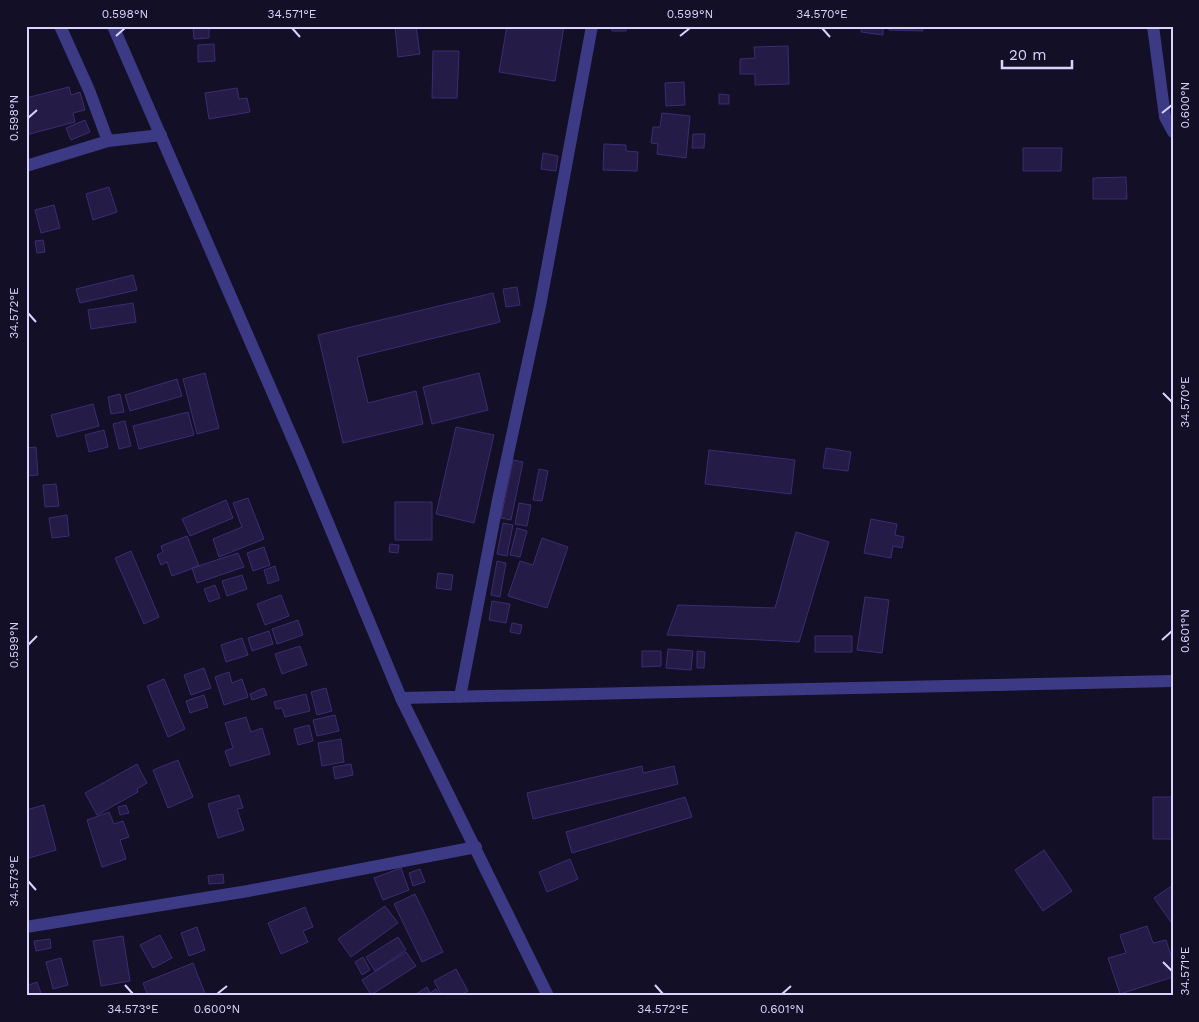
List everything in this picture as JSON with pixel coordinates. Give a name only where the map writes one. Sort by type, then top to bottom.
[{"type":"street","points":[[60,26],[89,90],[108,141]]},
{"type":"street","points":[[113,26],[301,458],[401,698],[548,996]]},
{"type":"street","points":[[460,696],[498,500],[540,306],[592,26]]},
{"type":"street","points":[[1153,26],[1165,117],[1173,132]]},
{"type":"street","points":[[26,166],[108,141],[161,134]]},
{"type":"street","points":[[401,698],[1173,681]]},
{"type":"street","points":[[26,927],[248,891],[476,847]]},
{"type":"building","points":[[395,26],[416,26],[420,54],[398,57]]},
{"type":"building","points":[[507,26],[564,26],[555,81],[499,72]]},
{"type":"building","points":[[612,26],[626,26],[626,31],[612,31]]},
{"type":"building","points":[[862,26],[883,26],[883,35],[861,32]]},
{"type":"building","points":[[889,26],[923,26],[923,31],[889,30]]},
{"type":"building","points":[[193,28],[209,28],[209,38],[194,39]]},
{"type":"building","points":[[214,44],[215,61],[198,62],[198,45]]},
{"type":"building","points":[[788,46],[789,84],[755,85],[755,74],[740,74],[740,59],[755,58],[754,47]]},
{"type":"building","points":[[433,51],[459,51],[457,98],[432,98]]},
{"type":"building","points":[[684,82],[685,105],[666,106],[665,83]]},
{"type":"building","points":[[69,87],[71,95],[80,92],[85,110],[73,113],[75,122],[26,135],[26,98]]},
{"type":"building","points":[[237,88],[239,99],[247,98],[250,112],[209,119],[205,93]]},
{"type":"building","points":[[719,94],[729,95],[729,104],[719,104]]},
{"type":"building","points":[[662,113],[690,116],[686,158],[657,154],[658,144],[651,143],[653,127],[660,127]]},
{"type":"building","points":[[85,120],[90,132],[71,140],[66,128]]},
{"type":"building","points":[[693,134],[705,134],[704,148],[692,148]]},
{"type":"building","points":[[604,144],[626,145],[626,151],[638,152],[637,171],[603,170]]},
{"type":"building","points":[[1023,148],[1062,148],[1061,171],[1023,171]]},
{"type":"building","points":[[543,153],[558,156],[556,171],[541,169]]},
{"type":"building","points":[[1126,177],[1127,199],[1093,199],[1093,178]]},
{"type":"building","points":[[109,187],[117,212],[93,220],[86,194]]},
{"type":"building","points":[[54,205],[60,228],[41,233],[35,210]]},
{"type":"building","points":[[43,240],[45,252],[37,253],[35,241]]},
{"type":"building","points":[[133,275],[137,290],[80,303],[76,289]]},
{"type":"building","points":[[517,287],[520,305],[506,307],[503,289]]},
{"type":"building","points":[[493,293],[500,322],[357,357],[368,403],[416,391],[423,424],[343,443],[318,335]]},
{"type":"building","points":[[133,303],[136,322],[91,329],[88,310]]},
{"type":"building","points":[[205,373],[219,428],[197,434],[183,379]]},
{"type":"building","points":[[479,373],[488,410],[432,424],[423,387]]},
{"type":"building","points":[[177,379],[182,396],[130,411],[125,395]]},
{"type":"building","points":[[120,394],[124,412],[111,414],[108,397]]},
{"type":"building","points":[[93,404],[99,426],[57,437],[51,415]]},
{"type":"building","points":[[188,412],[194,435],[139,449],[133,426]]},
{"type":"building","points":[[125,421],[131,446],[119,449],[113,424]]},
{"type":"building","points":[[456,427],[494,435],[474,523],[436,514]]},
{"type":"building","points":[[104,430],[108,447],[89,452],[85,435]]},
{"type":"building","points":[[36,447],[38,475],[26,476],[26,448]]},
{"type":"building","points":[[826,448],[851,452],[848,471],[823,468]]},
{"type":"building","points":[[709,450],[795,460],[791,494],[705,484]]},
{"type":"building","points":[[513,460],[523,462],[511,520],[501,518]]},
{"type":"building","points":[[539,469],[548,471],[542,501],[533,500]]},
{"type":"building","points":[[56,484],[59,506],[45,507],[43,485]]},
{"type":"building","points":[[248,498],[264,539],[219,557],[213,539],[242,527],[233,503]]},
{"type":"building","points":[[226,500],[233,518],[190,536],[182,519]]},
{"type":"building","points":[[395,502],[432,502],[432,540],[395,540]]},
{"type":"building","points":[[519,503],[531,505],[527,526],[515,524]]},
{"type":"building","points":[[67,515],[69,536],[52,538],[49,518]]},
{"type":"building","points":[[871,519],[897,524],[895,535],[904,537],[902,548],[893,546],[891,558],[864,553]]},
{"type":"building","points":[[503,523],[513,525],[507,556],[497,554]]},
{"type":"building","points":[[517,528],[527,531],[520,557],[510,555]]},
{"type":"building","points":[[796,532],[829,542],[799,642],[667,635],[678,605],[775,608]]},
{"type":"building","points":[[187,536],[199,566],[172,576],[167,562],[161,565],[157,555],[163,552],[161,546]]},
{"type":"building","points":[[542,538],[568,547],[547,608],[508,596],[520,561],[533,565]]},
{"type":"building","points":[[390,544],[399,545],[398,553],[389,552]]},
{"type":"building","points":[[264,547],[270,565],[253,571],[247,553]]},
{"type":"building","points":[[131,551],[159,617],[144,624],[115,558]]},
{"type":"building","points":[[238,553],[244,567],[197,583],[192,568]]},
{"type":"building","points":[[497,561],[506,563],[500,597],[491,595]]},
{"type":"building","points":[[275,566],[279,580],[268,584],[264,570]]},
{"type":"building","points":[[438,573],[453,575],[451,590],[436,588]]},
{"type":"building","points":[[242,575],[247,589],[227,596],[222,581]]},
{"type":"building","points":[[215,585],[220,598],[209,602],[204,589]]},
{"type":"building","points":[[281,595],[289,616],[265,625],[257,604]]},
{"type":"building","points":[[865,597],[889,600],[882,653],[857,650]]},
{"type":"building","points":[[492,601],[510,604],[506,623],[489,620]]},
{"type":"building","points":[[298,620],[303,635],[277,644],[272,629]]},
{"type":"building","points":[[512,623],[522,625],[520,634],[510,632]]},
{"type":"building","points":[[269,631],[273,644],[252,651],[248,638]]},
{"type":"building","points":[[815,636],[852,636],[852,652],[815,652]]},
{"type":"building","points":[[242,638],[248,655],[226,662],[221,645]]},
{"type":"building","points":[[300,646],[307,665],[282,674],[275,654]]},
{"type":"building","points":[[668,649],[693,651],[691,670],[666,668]]},
{"type":"building","points":[[642,651],[661,651],[661,666],[642,667]]},
{"type":"building","points":[[697,651],[705,652],[704,668],[697,668]]},
{"type":"building","points":[[204,668],[211,688],[191,695],[184,675]]},
{"type":"building","points":[[229,672],[232,683],[242,679],[248,697],[224,705],[215,677]]},
{"type":"building","points":[[164,679],[185,729],[168,737],[147,686]]},
{"type":"building","points":[[264,688],[267,695],[252,700],[250,694]]},
{"type":"building","points":[[326,688],[332,711],[317,715],[311,692]]},
{"type":"building","points":[[306,694],[310,711],[285,717],[282,708],[276,709],[274,702]]},
{"type":"building","points":[[204,695],[208,707],[190,713],[186,701]]},
{"type":"building","points":[[335,715],[339,731],[317,736],[313,720]]},
{"type":"building","points":[[246,717],[251,732],[262,728],[270,754],[230,766],[225,751],[233,748],[225,723]]},
{"type":"building","points":[[309,725],[313,741],[298,745],[294,729]]},
{"type":"building","points":[[341,739],[344,762],[322,766],[318,743]]},
{"type":"building","points":[[178,760],[193,797],[168,808],[153,770]]},
{"type":"building","points":[[137,764],[147,783],[137,789],[138,792],[97,815],[85,793]]},
{"type":"building","points":[[351,764],[353,775],[335,779],[333,767]]},
{"type":"building","points":[[642,766],[643,773],[674,766],[678,784],[533,819],[527,793]]},
{"type":"building","points":[[239,795],[243,808],[237,809],[244,830],[218,838],[208,804]]},
{"type":"building","points":[[685,797],[692,817],[572,853],[566,832]]},
{"type":"building","points":[[1153,797],[1173,797],[1173,839],[1153,839]]},
{"type":"building","points":[[44,805],[56,850],[26,859],[26,810]]},
{"type":"building","points":[[126,805],[129,813],[120,815],[118,807]]},
{"type":"building","points":[[109,812],[114,824],[123,821],[129,837],[120,840],[126,859],[102,867],[87,820]]},
{"type":"building","points":[[1044,850],[1072,891],[1043,911],[1015,870]]},
{"type":"building","points":[[570,859],[578,879],[547,892],[539,872]]},
{"type":"building","points":[[401,868],[409,890],[383,900],[374,878]]},
{"type":"building","points":[[420,869],[425,882],[413,886],[409,873]]},
{"type":"building","points":[[223,874],[224,883],[209,884],[208,876]]},
{"type":"building","points":[[1173,885],[1173,925],[1154,898]]},
{"type":"building","points":[[415,894],[443,952],[422,962],[394,904]]},
{"type":"building","points":[[385,906],[398,923],[351,957],[338,939]]},
{"type":"building","points":[[305,907],[313,927],[303,931],[308,942],[281,954],[268,923]]},
{"type":"building","points":[[1147,926],[1153,943],[1166,940],[1173,962],[1173,977],[1120,994],[1108,958],[1126,953],[1120,935]]},
{"type":"building","points":[[197,927],[205,950],[189,956],[181,933]]},
{"type":"building","points":[[160,935],[172,958],[153,968],[140,945]]},
{"type":"building","points":[[123,936],[130,981],[101,986],[93,941]]},
{"type":"building","points":[[398,937],[406,950],[375,971],[366,957]]},
{"type":"building","points":[[50,939],[51,948],[36,951],[34,941]]},
{"type":"building","points":[[406,952],[416,966],[371,995],[362,980]]},
{"type":"building","points":[[363,957],[370,970],[362,975],[355,962]]},
{"type":"building","points":[[61,958],[68,985],[53,989],[46,962]]},
{"type":"building","points":[[193,963],[206,996],[148,996],[143,983]]},
{"type":"building","points":[[456,969],[468,991],[459,996],[442,996],[434,981]]},
{"type":"building","points":[[37,982],[42,996],[26,996],[26,986]]},
{"type":"building","points":[[427,987],[430,993],[436,989],[440,996],[417,996],[416,994]]}]
